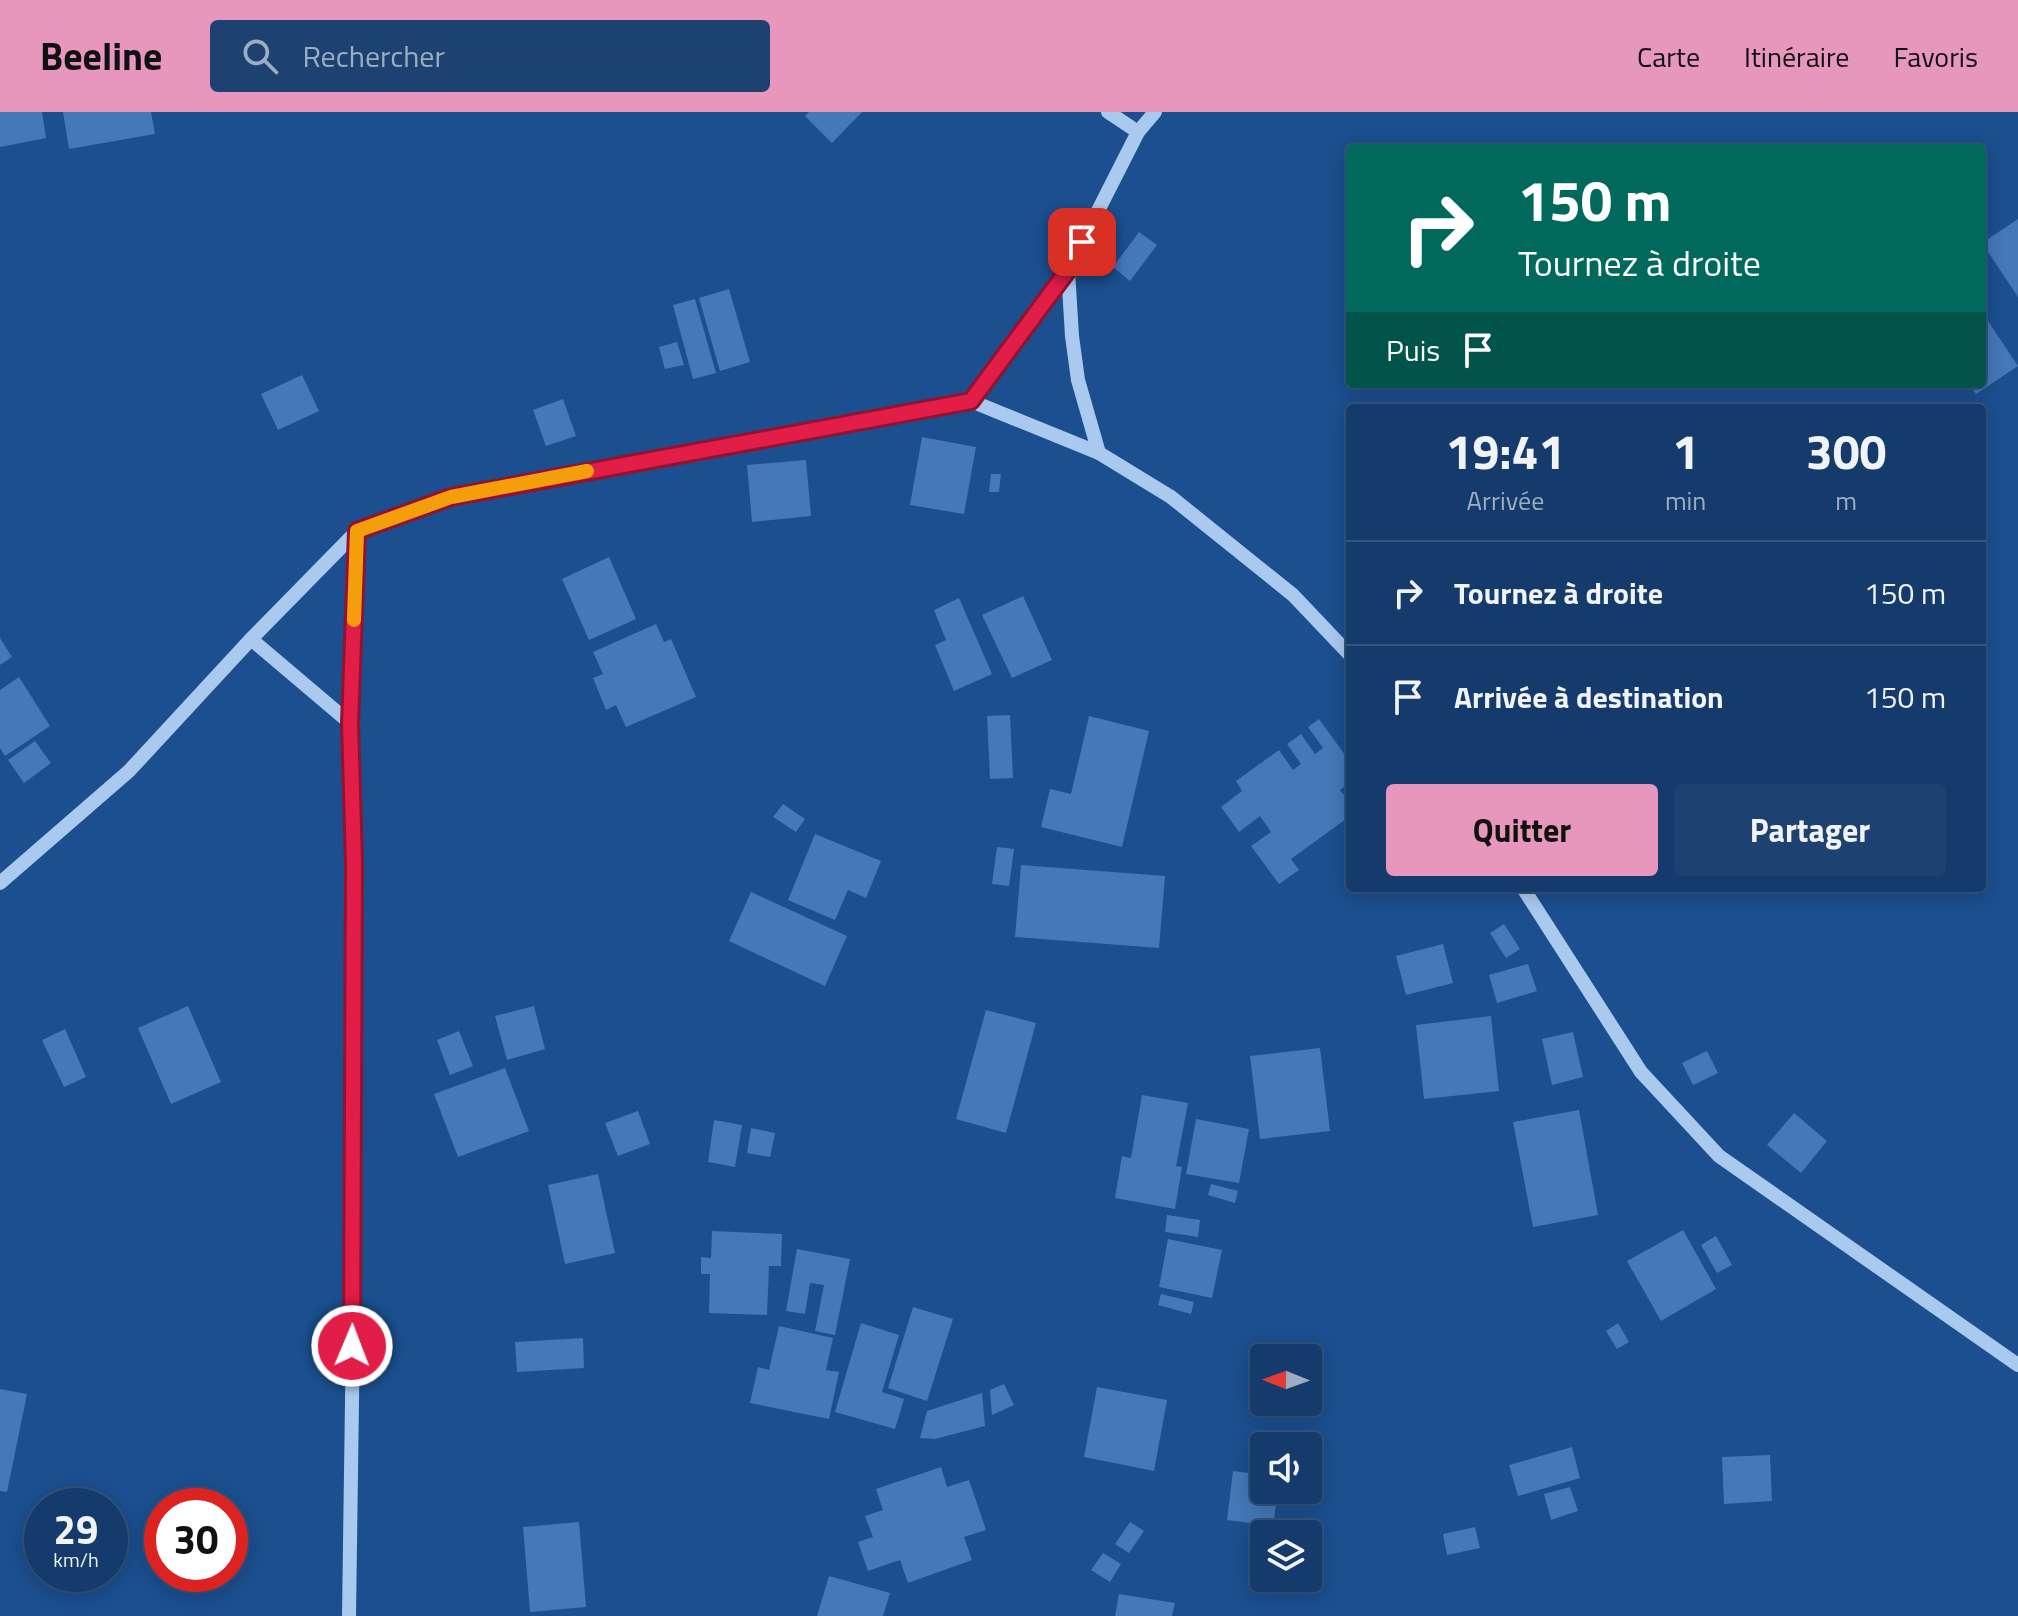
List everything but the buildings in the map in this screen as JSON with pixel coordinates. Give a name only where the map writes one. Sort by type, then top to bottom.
[{"type":"street","points":[[1108,112],[1138,132]]},
{"type":"street","points":[[971,401],[1068,270],[1138,132],[1155,112]]},
{"type":"street","points":[[1068,270],[1078,380],[1099,453]]},
{"type":"street","points":[[0,883],[129,771],[251,639],[357,531],[451,497],[971,401],[1099,453],[1171,497],[1293,595],[1346,651]]},
{"type":"street","points":[[349,1616],[354,1258],[354,862],[350,723],[357,531]]},
{"type":"street","points":[[251,639],[350,723]]},
{"type":"street","points":[[1526,892],[1641,1072],[1719,1156],[2018,1365]]},
{"type":"slow traffic","points":[[354,620],[357,531],[451,497],[587,471]]},
{"type":"route","points":[[352,1346],[354,862],[350,723],[357,531],[451,497],[971,401],[1068,270],[1082,242]]}]
